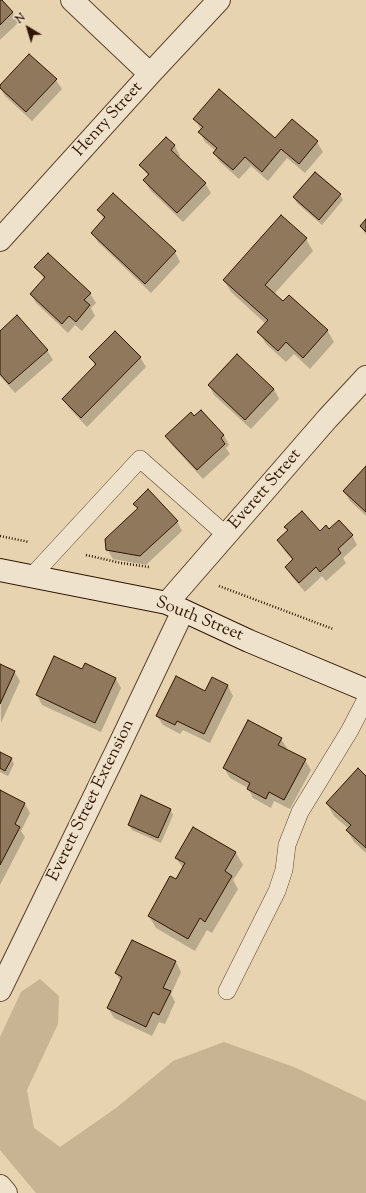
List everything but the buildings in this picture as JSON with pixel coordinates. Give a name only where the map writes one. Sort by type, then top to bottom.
[{"type":"street","points":[[72,0],[150,74]]},
{"type":"street","name":"Henry Street","points":[[0,240],[219,0]]},
{"type":"street","name":"Everett Street","points":[[175,607],[226,536],[327,419],[366,377]]},
{"type":"street","name":"South Street","points":[[0,570],[175,607],[250,641],[366,690]]},
{"type":"street","name":"Everett Street Extension","points":[[0,990],[113,759],[175,607]]},
{"type":"street","points":[[0,1186],[6,1193]]},
{"type":"lane","points":[[32,576],[140,459],[226,536]]},
{"type":"lane","points":[[227,991],[276,892],[284,870],[287,845],[300,812],[350,730],[366,700]]},
{"type":"path","points":[[217,586],[333,629]]},
{"type":"shaded area","points":[[40,979],[59,996],[58,1024],[27,1090],[34,1128],[60,1147],[116,1108],[173,1061],[224,1042],[294,1067],[366,1101],[366,1193],[36,1193],[0,1150],[0,1037],[21,992]]}]
